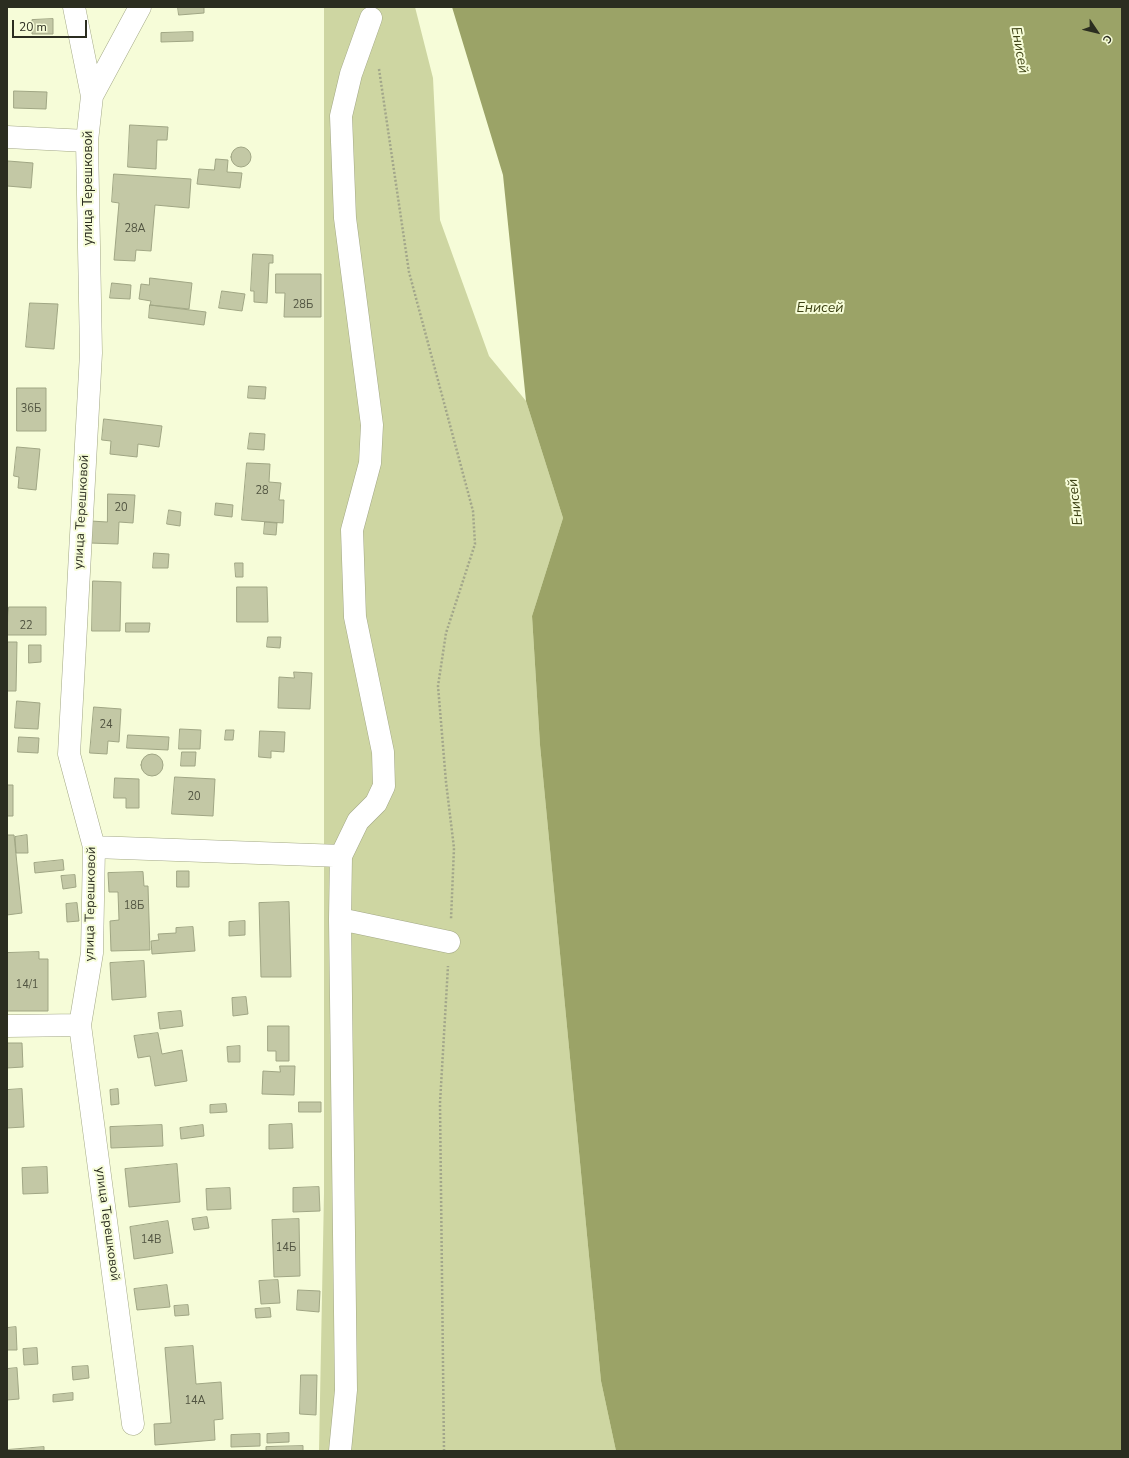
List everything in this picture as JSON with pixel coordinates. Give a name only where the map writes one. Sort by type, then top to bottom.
[{"type":"street","points":[[74,7],[92,96]]},
{"type":"street","name":"улица Терешковой","points":[[134,1424],[80,1025],[92,953],[94,847],[69,754],[91,353],[87,141],[92,96],[140,7]]},
{"type":"street","points":[[340,1451],[346,1390],[340,919],[341,856],[358,821],[376,803],[384,786],[383,752],[355,617],[352,530],[370,463],[372,425],[345,218],[342,116],[351,74],[371,18]]},
{"type":"street","points":[[7,137],[87,141]]},
{"type":"street","points":[[94,847],[341,856]]},
{"type":"street","points":[[340,919],[449,942]]},
{"type":"street","points":[[7,1026],[80,1025]]},
{"type":"path","points":[[378,64],[409,272],[472,511],[475,544],[446,633],[438,686],[446,782],[454,848],[440,1103],[444,1451]]},
{"type":"shaded area","points":[[324,7],[415,7],[433,78],[440,220],[489,356],[526,401],[563,518],[532,616],[540,745],[601,1381],[616,1451],[319,1451],[324,1193]]},
{"type":"water","name":"Енисей","points":[[452,7],[1122,7],[1122,1451],[616,1451],[601,1381],[540,745],[532,616],[563,518],[526,401],[503,175]]},
{"type":"building","points":[[178,7],[204,7],[204,13],[179,15]]},
{"type":"building","points":[[53,19],[53,34],[32,34],[32,20]]},
{"type":"building","points":[[193,32],[193,41],[161,42],[161,33]]},
{"type":"building","points":[[14,91],[47,92],[46,109],[14,108]]},
{"type":"building","points":[[130,125],[168,127],[167,140],[157,140],[156,169],[128,167]]},
{"type":"building","points":[[241,147],[248,150],[251,157],[248,164],[241,167],[234,164],[231,157],[234,150]]},
{"type":"building","points":[[216,159],[228,160],[227,172],[242,173],[240,188],[197,184],[199,169],[214,170]]},
{"type":"building","points":[[8,161],[33,163],[31,188],[7,186]]},
{"type":"building","points":[[114,174],[191,179],[189,208],[155,205],[151,251],[136,250],[135,261],[114,260],[119,203],[112,202]]},
{"type":"building","points":[[253,254],[273,255],[273,263],[269,263],[267,303],[254,302],[254,291],[251,291]]},
{"type":"building","points":[[276,274],[321,274],[321,317],[284,317],[285,293],[276,293]]},
{"type":"building","points":[[150,278],[192,283],[189,309],[150,305],[151,301],[139,299],[141,284],[149,285]]},
{"type":"building","points":[[112,283],[131,285],[130,299],[110,298]]},
{"type":"building","points":[[222,291],[245,294],[242,311],[219,308]]},
{"type":"building","points":[[30,303],[58,304],[54,349],[26,347]]},
{"type":"building","points":[[150,305],[206,312],[204,325],[149,318]]},
{"type":"building","points":[[249,386],[266,387],[265,399],[248,398]]},
{"type":"building","points":[[17,388],[46,388],[46,431],[17,431]]},
{"type":"building","points":[[104,419],[162,426],[159,447],[138,444],[137,457],[110,454],[111,441],[102,440]]},
{"type":"building","points":[[250,433],[265,434],[264,450],[248,449]]},
{"type":"building","points":[[17,447],[40,449],[36,490],[18,488],[19,477],[14,476]]},
{"type":"building","points":[[247,463],[270,464],[269,482],[281,483],[279,500],[284,500],[283,523],[242,520]]},
{"type":"building","points":[[108,494],[135,495],[133,523],[119,522],[118,544],[90,543],[91,521],[107,522]]},
{"type":"building","points":[[216,503],[233,505],[232,517],[215,515]]},
{"type":"building","points":[[169,510],[181,512],[180,526],[167,524]]},
{"type":"building","points":[[265,522],[277,523],[276,535],[264,534]]},
{"type":"building","points":[[154,553],[169,554],[168,568],[153,568]]},
{"type":"building","points":[[235,563],[243,563],[243,577],[236,577]]},
{"type":"building","points":[[93,581],[121,582],[120,631],[92,631]]},
{"type":"building","points":[[237,587],[267,587],[268,622],[237,622]]},
{"type":"building","points":[[9,607],[46,607],[46,635],[7,635]]},
{"type":"building","points":[[126,623],[150,623],[149,632],[126,632]]},
{"type":"building","points":[[268,637],[281,637],[280,648],[267,647]]},
{"type":"building","points":[[7,642],[17,642],[16,691],[7,691]]},
{"type":"building","points":[[29,645],[41,645],[41,662],[29,663]]},
{"type":"building","points":[[294,672],[312,673],[310,709],[278,708],[279,677],[294,678]]},
{"type":"building","points":[[17,701],[40,703],[38,729],[15,728]]},
{"type":"building","points":[[94,707],[121,709],[119,742],[108,741],[107,754],[90,753]]},
{"type":"building","points":[[180,729],[201,730],[200,749],[179,749]]},
{"type":"building","points":[[226,730],[234,730],[233,740],[225,740]]},
{"type":"building","points":[[260,731],[285,732],[284,752],[271,751],[271,758],[259,757]]},
{"type":"building","points":[[128,735],[169,737],[168,750],[127,748]]},
{"type":"building","points":[[19,737],[39,738],[38,753],[18,752]]},
{"type":"building","points":[[182,752],[196,752],[195,766],[181,766]]},
{"type":"building","points":[[152,754],[160,757],[163,765],[160,773],[152,776],[144,773],[141,765],[144,757]]},
{"type":"building","points":[[175,777],[215,779],[213,816],[172,814]]},
{"type":"building","points":[[115,778],[139,779],[139,808],[126,808],[126,798],[114,798]]},
{"type":"building","points":[[7,785],[13,785],[13,816],[7,816]]},
{"type":"building","points":[[7,835],[14,835],[22,913],[7,915]]},
{"type":"building","points":[[27,835],[28,853],[16,853],[15,837]]},
{"type":"building","points":[[63,860],[64,870],[35,873],[34,863]]},
{"type":"building","points":[[177,871],[189,871],[189,887],[177,887]]},
{"type":"building","points":[[143,872],[144,886],[148,886],[150,950],[111,951],[110,921],[119,920],[118,892],[109,892],[108,873]]},
{"type":"building","points":[[75,875],[76,887],[63,889],[61,876]]},
{"type":"building","points":[[289,902],[291,977],[261,977],[259,903]]},
{"type":"building","points":[[77,903],[79,921],[67,922],[66,904]]},
{"type":"building","points":[[245,921],[245,935],[229,936],[229,922]]},
{"type":"building","points":[[193,927],[195,951],[152,954],[151,941],[159,940],[158,934],[176,933],[176,928]]},
{"type":"building","points":[[39,952],[39,959],[48,959],[48,1011],[7,1011],[7,953]]},
{"type":"building","points":[[144,961],[146,997],[112,1000],[110,963]]},
{"type":"building","points":[[246,997],[248,1014],[233,1016],[232,998]]},
{"type":"building","points":[[181,1011],[183,1026],[160,1029],[158,1013]]},
{"type":"building","points":[[268,1026],[289,1026],[289,1061],[276,1061],[276,1051],[268,1051]]},
{"type":"building","points":[[158,1033],[162,1054],[182,1050],[187,1081],[155,1086],[150,1056],[138,1058],[134,1036]]},
{"type":"building","points":[[7,1043],[22,1043],[23,1067],[7,1068]]},
{"type":"building","points":[[240,1046],[240,1062],[228,1062],[227,1047]]},
{"type":"building","points":[[280,1066],[295,1066],[294,1095],[262,1094],[263,1071],[280,1072]]},
{"type":"building","points":[[22,1089],[24,1127],[7,1128],[7,1090]]},
{"type":"building","points":[[118,1089],[119,1104],[111,1105],[110,1090]]},
{"type":"building","points":[[299,1102],[321,1102],[321,1112],[299,1112]]},
{"type":"building","points":[[226,1104],[227,1112],[210,1113],[210,1105]]},
{"type":"building","points":[[292,1124],[293,1148],[269,1149],[269,1125]]},
{"type":"building","points":[[162,1125],[163,1146],[111,1148],[110,1127]]},
{"type":"building","points":[[203,1125],[204,1136],[181,1139],[180,1128]]},
{"type":"building","points":[[177,1164],[180,1202],[129,1207],[125,1169]]},
{"type":"building","points":[[47,1167],[48,1193],[23,1194],[22,1168]]},
{"type":"building","points":[[319,1187],[320,1211],[293,1212],[293,1188]]},
{"type":"building","points":[[230,1188],[231,1209],[207,1210],[206,1189]]},
{"type":"building","points":[[207,1217],[209,1228],[194,1230],[192,1219]]},
{"type":"building","points":[[299,1219],[300,1276],[274,1277],[272,1220]]},
{"type":"building","points":[[168,1221],[173,1253],[134,1259],[130,1227]]},
{"type":"building","points":[[278,1280],[280,1303],[261,1304],[259,1281]]},
{"type":"building","points":[[167,1285],[170,1307],[137,1310],[134,1289]]},
{"type":"building","points":[[298,1290],[320,1291],[319,1312],[297,1310]]},
{"type":"building","points":[[188,1305],[189,1315],[175,1316],[174,1306]]},
{"type":"building","points":[[270,1308],[271,1317],[256,1318],[255,1309]]},
{"type":"building","points":[[16,1327],[17,1350],[7,1350],[7,1328]]},
{"type":"building","points":[[193,1346],[196,1384],[221,1382],[223,1419],[214,1420],[215,1440],[155,1445],[154,1424],[171,1423],[165,1348]]},
{"type":"building","points":[[37,1348],[38,1364],[24,1365],[23,1349]]},
{"type":"building","points":[[88,1366],[89,1378],[73,1380],[72,1367]]},
{"type":"building","points":[[17,1368],[19,1399],[7,1400],[7,1369]]},
{"type":"building","points":[[301,1375],[317,1375],[316,1415],[300,1414]]},
{"type":"building","points":[[73,1393],[73,1400],[53,1402],[53,1395]]},
{"type":"building","points":[[289,1433],[289,1442],[267,1443],[267,1434]]},
{"type":"building","points":[[260,1434],[260,1446],[231,1447],[231,1435]]},
{"type":"building","points":[[303,1446],[303,1451],[266,1451],[266,1447]]},
{"type":"building","points":[[44,1447],[44,1451],[7,1451],[7,1450]]}]
